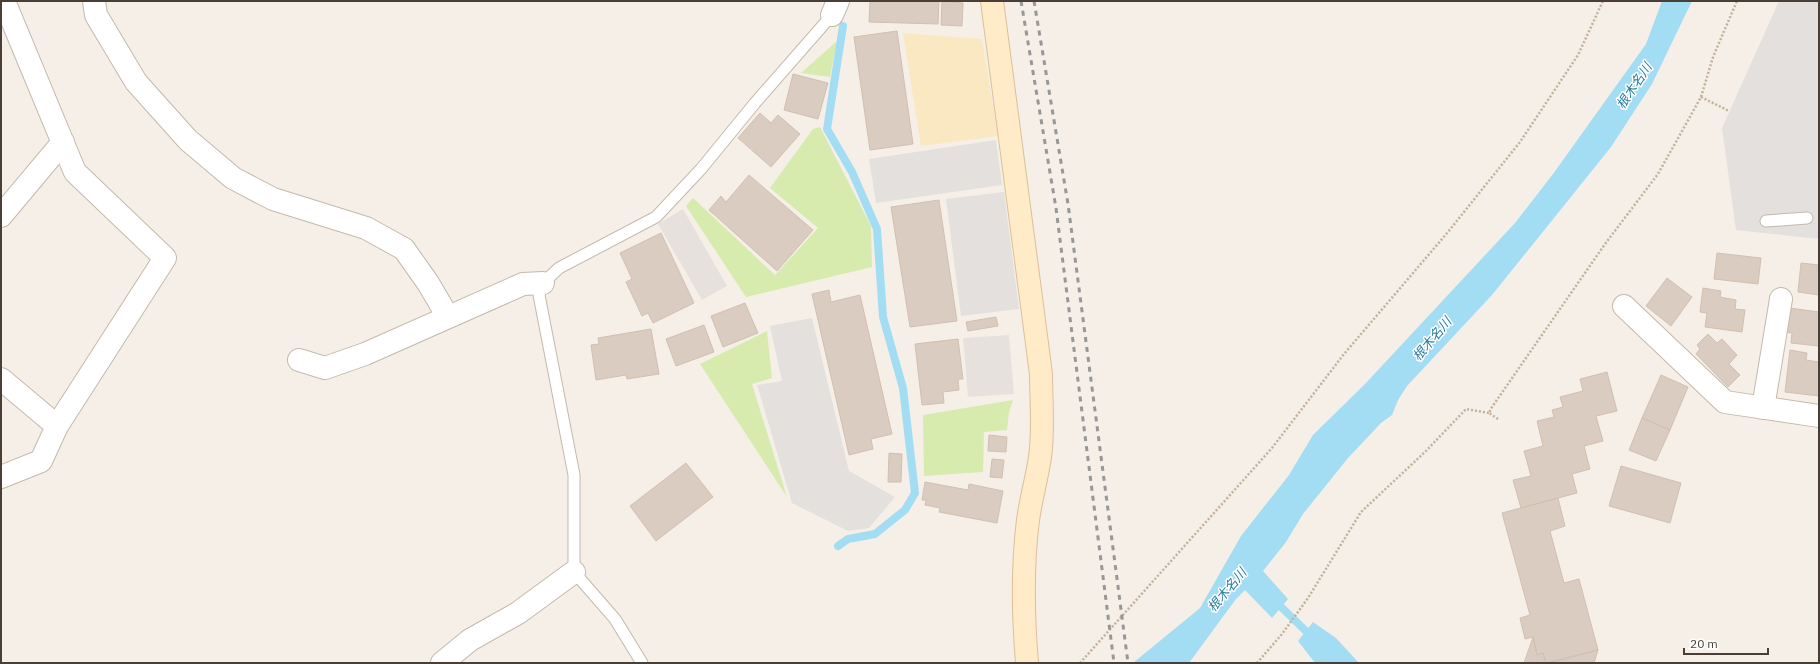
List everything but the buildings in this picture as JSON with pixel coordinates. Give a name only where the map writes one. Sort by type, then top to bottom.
[{"type":"street","points":[[1,477],[41,461],[57,426],[165,258],[75,172],[4,1]]},
{"type":"street","points":[[94,1],[96,15],[136,82],[188,140],[233,178],[240,182],[274,199],[366,228],[404,249],[428,283],[448,318]]},
{"type":"street","points":[[992,1],[1041,374],[1042,435],[1040,456],[1028,519],[1025,554],[1023,620],[1027,663]]},
{"type":"street","points":[[1,216],[62,142]]},
{"type":"street","points":[[300,360],[325,368],[365,354],[523,284],[544,283]]},
{"type":"street","points":[[1763,408],[1780,299]]},
{"type":"street","points":[[1624,306],[1725,402],[1819,416]]},
{"type":"street","points":[[1,379],[57,426]]},
{"type":"street","points":[[442,663],[470,640],[518,613],[574,572]]},
{"type":"lane","points":[[642,663],[615,619],[574,572],[574,475],[539,294],[544,283],[559,268],[656,217],[701,169],[835,8]]},
{"type":"lane","points":[[1766,221],[1807,218]]},
{"type":"path","points":[[1080,663],[1272,448],[1344,354],[1448,232],[1520,142],[1578,55],[1603,1]]},
{"type":"path","points":[[1489,413],[1605,244],[1658,174],[1701,97],[1713,57],[1737,1]]},
{"type":"path","points":[[1701,97],[1729,111]]},
{"type":"path","points":[[1258,663],[1282,634],[1304,603],[1362,512],[1426,451],[1466,409],[1489,413],[1498,419]]},
{"type":"shaded area","points":[[1779,1],[1819,1],[1819,239],[1736,230],[1722,128]]},
{"type":"shaded area","points":[[996,140],[1002,185],[876,203],[869,159]]},
{"type":"shaded area","points":[[1004,192],[1019,309],[961,316],[946,199]]},
{"type":"shaded area","points":[[683,209],[727,286],[702,300],[658,224]]},
{"type":"shaded area","points":[[812,318],[849,471],[895,497],[869,528],[848,531],[792,503],[757,385],[782,381],[770,326]]},
{"type":"shaded area","points":[[1009,335],[1014,394],[968,397],[963,338]]},
{"type":"green space","points":[[837,41],[830,77],[801,73]]},
{"type":"green space","points":[[820,127],[871,226],[872,267],[746,297],[686,206],[693,198],[775,275],[818,228],[770,188],[813,129]]},
{"type":"green space","points":[[767,331],[772,378],[752,384],[787,497],[700,364]]},
{"type":"green space","points":[[1013,400],[1009,412],[1007,430],[984,432],[983,472],[924,476],[923,415]]},
{"type":"sand","points":[[903,33],[982,39],[998,136],[921,146]]},
{"type":"water","name":"根木名川","points":[[1662,1],[1692,1],[1652,84],[1611,147],[1492,295],[1407,386],[1398,400],[1392,415],[1381,423],[1348,458],[1303,514],[1286,542],[1263,571],[1288,599],[1272,618],[1245,590],[1236,599],[1189,663],[1133,663],[1200,608],[1241,536],[1289,475],[1313,435],[1365,384],[1515,223],[1553,174],[1646,44]]},
{"type":"water","points":[[1313,622],[1336,638],[1359,663],[1315,663],[1298,641]]},
{"type":"waterway","points":[[838,546],[848,539],[875,534],[905,510],[915,493],[903,388],[883,317],[877,229],[852,172],[827,129],[843,26]]},
{"type":"waterway","points":[[1274,600],[1313,638]]},
{"type":"railway","points":[[1021,1],[1056,208],[1114,663]]},
{"type":"railway","points":[[1034,1],[1068,204],[1128,663]]}]
